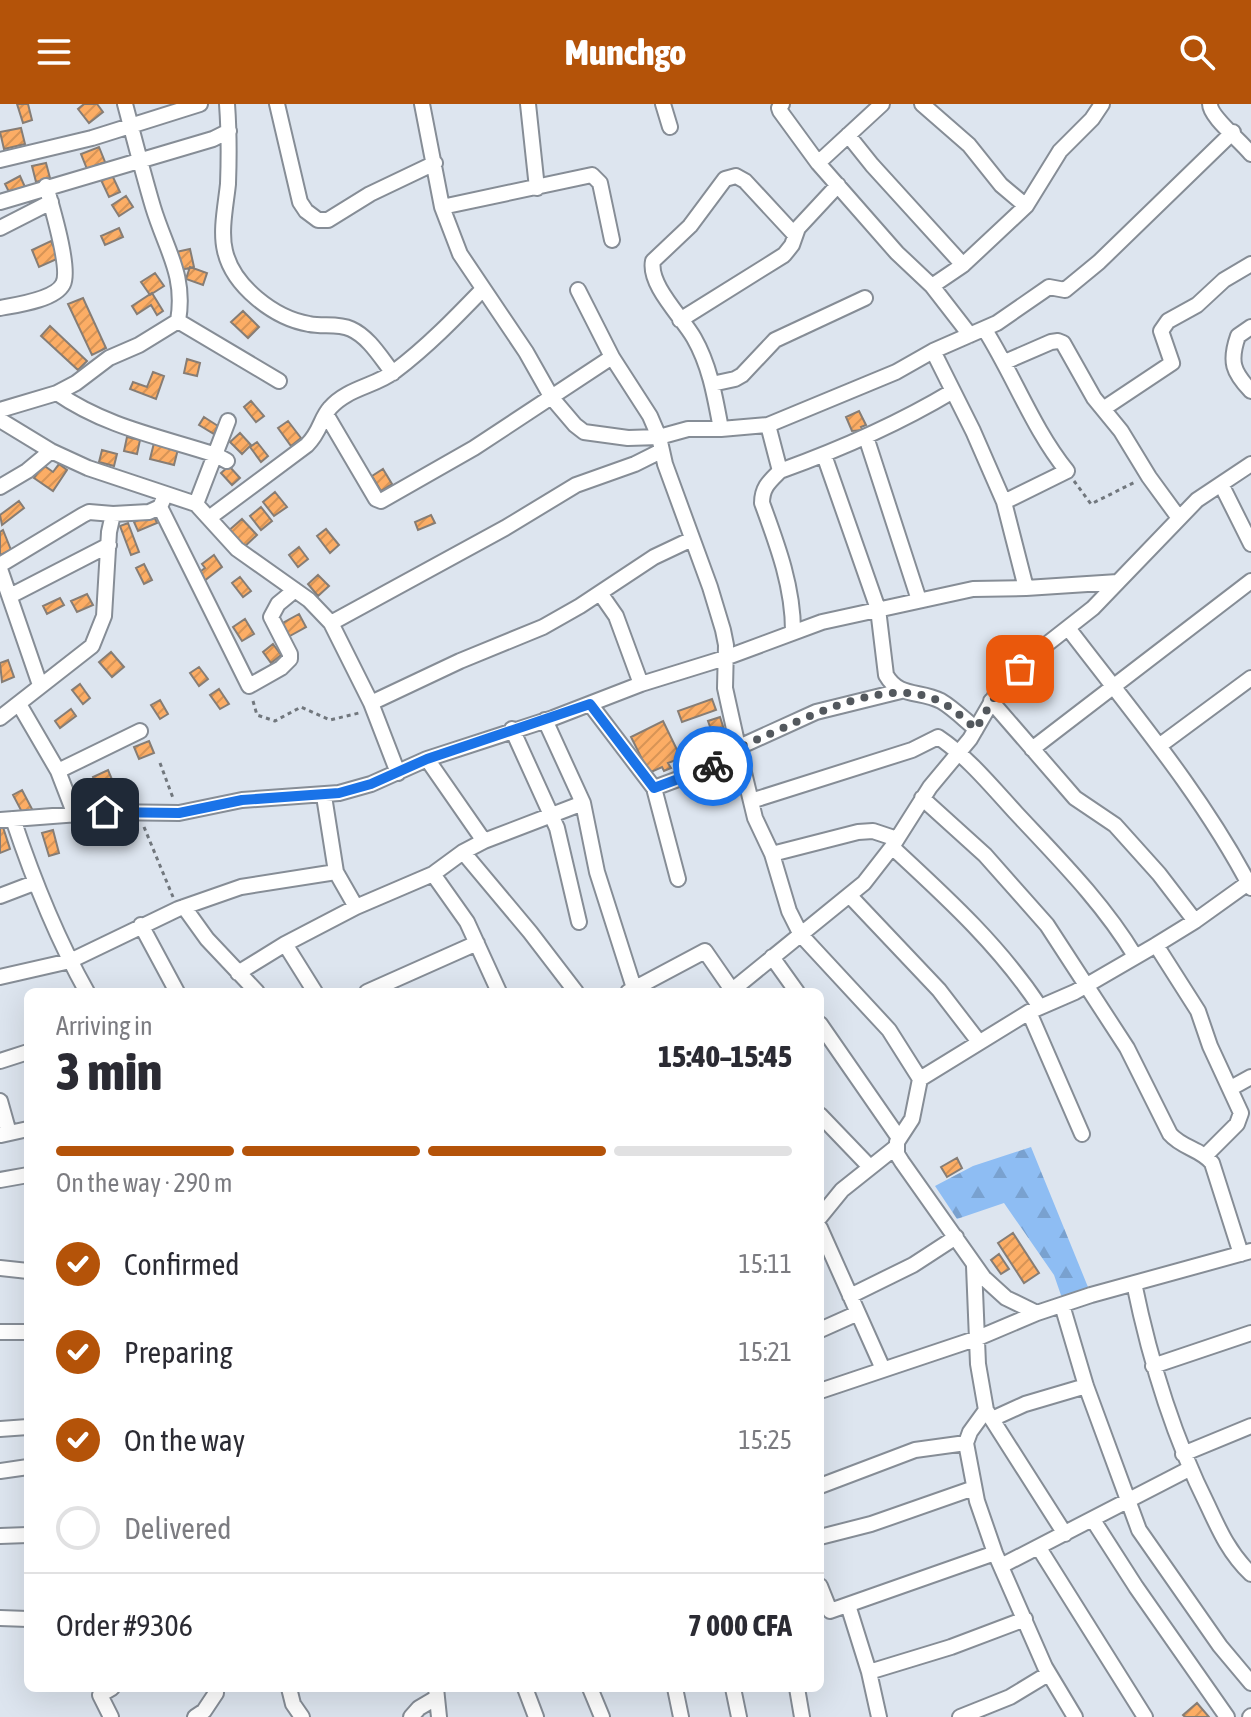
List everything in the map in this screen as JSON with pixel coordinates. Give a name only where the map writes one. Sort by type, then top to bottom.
[{"type":"street","points":[[125,104],[153,207],[180,285],[178,321]]},
{"type":"street","points":[[0,160],[131,126],[200,104]]},
{"type":"street","points":[[227,104],[229,131],[224,250],[235,276],[247,292],[273,309],[307,324],[346,327],[355,331],[373,347],[393,373]]},
{"type":"street","points":[[277,104],[300,202],[318,220],[328,220],[370,194],[435,163]]},
{"type":"street","points":[[422,104],[442,207],[460,254],[526,352],[552,398],[584,432],[660,444]]},
{"type":"street","points":[[528,104],[537,188]]},
{"type":"street","points":[[663,104],[670,127]]},
{"type":"street","points":[[782,104],[779,109],[818,163],[897,253],[932,286],[970,335]]},
{"type":"street","points":[[818,163],[882,104]]},
{"type":"street","points":[[922,104],[969,145],[1001,185],[1026,206]]},
{"type":"street","points":[[932,286],[963,265],[1026,206],[1057,155],[1092,119],[1102,104]]},
{"type":"street","points":[[1210,104],[1213,116],[1242,135],[1251,154]]},
{"type":"street","points":[[0,202],[213,139],[229,131]]},
{"type":"street","points":[[848,135],[963,265]]},
{"type":"street","points":[[331,623],[505,528],[576,485],[635,464],[660,444],[688,429],[768,425],[896,372],[933,351],[985,330],[1049,287],[1062,291],[1070,287],[1242,135]]},
{"type":"street","points":[[442,207],[592,175],[600,183],[612,240]]},
{"type":"street","points":[[721,429],[707,365],[693,335],[680,320],[656,280],[653,261],[690,226],[725,179],[736,176],[745,181],[795,235]]},
{"type":"street","points":[[680,320],[784,255],[823,198],[838,185]]},
{"type":"street","points":[[0,308],[37,300],[58,291],[64,283],[65,273],[46,186]]},
{"type":"street","points":[[0,228],[51,202]]},
{"type":"street","points":[[1103,409],[1172,363],[1161,331],[1166,323],[1197,305],[1224,280],[1251,264]]},
{"type":"street","points":[[209,518],[307,445],[318,433],[329,409],[350,392],[393,373],[483,289]]},
{"type":"street","points":[[578,290],[612,357],[650,416],[660,444],[723,630],[725,688],[751,801],[755,818],[772,854],[789,911],[801,935],[889,1030],[920,1079],[912,1119],[898,1142],[842,1190],[824,1212]]},
{"type":"street","points":[[712,384],[742,375],[775,340],[865,298]]},
{"type":"street","points":[[178,321],[279,381]]},
{"type":"street","points":[[0,410],[57,393],[109,358],[139,345],[178,321]]},
{"type":"street","points":[[1251,327],[1238,336],[1233,359],[1235,373],[1251,391]]},
{"type":"street","points":[[985,330],[1038,427],[1067,471],[1004,502]]},
{"type":"street","points":[[1005,362],[1034,348],[1060,342],[1066,346],[1086,384],[1179,518]]},
{"type":"street","points":[[933,351],[1004,502],[1026,588]]},
{"type":"street","points":[[326,414],[376,499],[381,501],[474,448],[612,357]]},
{"type":"street","points":[[793,631],[793,608],[762,503],[762,493],[767,484],[780,471],[866,437],[953,391]]},
{"type":"street","points":[[57,393],[90,414],[127,429],[222,458]]},
{"type":"street","points":[[0,420],[51,451],[88,468],[163,500],[196,504],[237,549],[309,600],[331,623],[373,706],[398,773]]},
{"type":"street","points":[[196,504],[222,458],[228,421]]},
{"type":"street","points":[[768,425],[780,471]]},
{"type":"street","points":[[866,437],[919,600]]},
{"type":"street","points":[[0,487],[27,471],[51,451]]},
{"type":"street","points":[[824,455],[878,609],[886,675],[891,685],[901,691],[941,702],[976,729]]},
{"type":"street","points":[[735,988],[850,896],[874,872],[922,798],[976,729],[991,701],[1020,669],[1118,582],[1197,500],[1251,464]]},
{"type":"street","points":[[1221,484],[1247,523],[1251,544]]},
{"type":"street","points":[[163,500],[249,686],[281,668],[290,659],[271,617],[278,604],[295,590]]},
{"type":"street","points":[[40,685],[0,567],[89,512],[149,512],[163,500]]},
{"type":"street","points":[[0,718],[92,646],[104,616],[113,514]]},
{"type":"street","points":[[373,706],[460,661],[543,627],[654,557],[692,539]]},
{"type":"street","points":[[10,596],[109,545]]},
{"type":"street","points":[[1032,749],[1251,581]]},
{"type":"street","points":[[85,988],[6,820],[138,812],[179,813],[242,800],[324,796],[371,784],[427,759],[725,658],[793,631],[973,589],[1118,582]]},
{"type":"street","points":[[600,593],[616,616],[641,684]]},
{"type":"street","points":[[920,1079],[1035,1009],[1156,945],[1250,886],[1244,857],[1068,628]]},
{"type":"street","points":[[1159,746],[1251,678]]},
{"type":"street","points":[[654,788],[740,751],[816,712],[901,691]]},
{"type":"street","points":[[991,701],[1075,798],[1115,825],[1159,874],[1195,921]]},
{"type":"street","points":[[19,704],[58,771],[75,815]]},
{"type":"street","points":[[590,704],[654,788],[678,879]]},
{"type":"street","points":[[545,720],[583,803],[597,872],[630,988]]},
{"type":"street","points":[[512,729],[532,779],[552,813],[579,922]]},
{"type":"street","points":[[58,771],[140,731]]},
{"type":"street","points":[[751,801],[912,750],[935,738],[941,739],[984,778],[1073,875],[1110,918],[1135,956]]},
{"type":"street","points":[[427,759],[484,841]]},
{"type":"street","points":[[324,796],[336,872],[356,907]]},
{"type":"street","points":[[824,1390],[978,1338],[1037,1313],[1246,1253],[1216,1171],[1206,1155],[1178,1143],[1170,1134],[1127,1048],[1033,907],[985,855],[922,798]]},
{"type":"street","points":[[238,973],[356,907],[433,874],[484,841],[583,803]]},
{"type":"street","points":[[772,854],[858,832],[873,831],[894,843],[977,926],[1020,977],[1082,1134]]},
{"type":"street","points":[[463,852],[573,988]]},
{"type":"street","points":[[0,977],[70,961],[141,925],[241,887],[336,872]]},
{"type":"street","points":[[433,874],[467,922],[497,988]]},
{"type":"street","points":[[0,896],[34,883]]},
{"type":"street","points":[[850,896],[939,990],[979,1042]]},
{"type":"street","points":[[181,908],[253,988]]},
{"type":"street","points":[[141,925],[175,988]]},
{"type":"street","points":[[376,988],[477,943]]},
{"type":"street","points":[[285,944],[312,988]]},
{"type":"street","points":[[1156,945],[1191,998],[1241,1113],[1240,1119],[1206,1155]]},
{"type":"street","points":[[635,988],[705,951],[729,988]]},
{"type":"street","points":[[772,957],[794,988]]},
{"type":"street","points":[[824,1030],[898,1142],[902,1162],[974,1266],[995,1290],[1037,1313]]},
{"type":"street","points":[[0,1061],[24,1053]]},
{"type":"street","points":[[1231,1088],[1251,1077]]},
{"type":"street","points":[[0,1101],[5,1134]]},
{"type":"street","points":[[824,1119],[869,1166]]},
{"type":"street","points":[[0,1180],[24,1176]]},
{"type":"street","points":[[824,1237],[883,1369]]},
{"type":"street","points":[[850,1296],[913,1265],[956,1237]]},
{"type":"street","points":[[974,1266],[980,1375],[989,1414],[1065,1534]]},
{"type":"street","points":[[0,1268],[24,1271]]},
{"type":"street","points":[[1134,1283],[1153,1366],[1189,1469],[1229,1550],[1251,1574]]},
{"type":"street","points":[[1062,1305],[1086,1386],[1139,1530],[1220,1646],[1251,1683]]},
{"type":"street","points":[[824,1328],[858,1313]]},
{"type":"street","points":[[0,1332],[24,1332]]},
{"type":"street","points":[[1153,1366],[1251,1333]]},
{"type":"street","points":[[1075,1717],[1048,1674],[998,1560],[974,1488],[966,1443],[970,1432],[989,1414],[1086,1386]]},
{"type":"street","points":[[1183,1454],[1251,1426]]},
{"type":"street","points":[[0,1429],[24,1427]]},
{"type":"street","points":[[824,1484],[915,1450],[966,1443]]},
{"type":"street","points":[[0,1471],[24,1468]]},
{"type":"street","points":[[825,1612],[1039,1548],[1189,1469]]},
{"type":"street","points":[[824,1536],[871,1524],[974,1488]]},
{"type":"street","points":[[1093,1520],[1227,1717]]},
{"type":"street","points":[[0,1536],[24,1535]]},
{"type":"street","points":[[1039,1548],[1145,1717]]},
{"type":"street","points":[[848,1605],[879,1717]]},
{"type":"street","points":[[0,1618],[24,1619]]},
{"type":"street","points":[[869,1672],[951,1647],[1025,1619]]},
{"type":"street","points":[[960,1717],[1010,1697],[1048,1674]]},
{"type":"street","points":[[105,1692],[100,1695],[111,1717]]},
{"type":"street","points":[[195,1717],[204,1711],[218,1692]]},
{"type":"street","points":[[290,1692],[293,1704],[302,1717]]},
{"type":"street","points":[[527,1692],[536,1717]]},
{"type":"street","points":[[592,1692],[602,1717]]},
{"type":"street","points":[[676,1692],[681,1717]]},
{"type":"street","points":[[734,1692],[739,1717]]},
{"type":"street","points":[[798,1692],[802,1717]]},
{"type":"street","points":[[411,1717],[436,1693]]},
{"type":"street","points":[[436,1693],[439,1717]]},
{"type":"path","points":[[1067,471],[1091,504],[1149,477]]},
{"type":"path","points":[[249,686],[257,715],[275,721],[301,707],[330,720],[373,706]]},
{"type":"path","points":[[160,763],[179,813]]},
{"type":"path","points":[[138,812],[181,908]]},
{"type":"green space","points":[[1031,1147],[1090,1292],[1063,1301],[1054,1275],[1004,1203],[957,1219],[935,1186],[973,1166]]},
{"type":"building","points":[[17,104],[28,104],[32,120],[23,123]]},
{"type":"building","points":[[84,104],[97,104],[103,112],[89,123],[78,109]]},
{"type":"building","points":[[21,128],[25,144],[4,149],[0,132]]},
{"type":"building","points":[[99,147],[105,162],[87,169],[81,154]]},
{"type":"building","points":[[46,163],[50,178],[36,182],[32,166]]},
{"type":"building","points":[[112,175],[120,192],[109,197],[101,180]]},
{"type":"building","points":[[20,176],[25,187],[10,194],[5,184]]},
{"type":"building","points":[[126,196],[133,207],[119,216],[112,205]]},
{"type":"building","points":[[119,228],[123,237],[105,245],[101,236]]},
{"type":"building","points":[[51,241],[59,258],[39,267],[32,250]]},
{"type":"building","points":[[190,249],[194,267],[180,270],[176,252]]},
{"type":"building","points":[[190,267],[207,273],[203,285],[186,279]]},
{"type":"building","points":[[155,273],[164,286],[150,295],[141,282]]},
{"type":"building","points":[[152,293],[163,311],[157,315],[151,305],[137,314],[132,306]]},
{"type":"building","points":[[83,298],[106,348],[92,355],[68,304]]},
{"type":"building","points":[[243,311],[259,327],[248,338],[231,322]]},
{"type":"building","points":[[50,326],[87,361],[78,370],[41,336]]},
{"type":"building","points":[[187,359],[200,363],[197,376],[184,373]]},
{"type":"building","points":[[153,372],[164,376],[156,399],[130,389],[133,382],[147,387]]},
{"type":"building","points":[[251,401],[264,416],[256,422],[244,407]]},
{"type":"building","points":[[859,411],[866,425],[861,427],[863,430],[852,431],[846,417]]},
{"type":"building","points":[[204,417],[218,426],[214,434],[199,425]]},
{"type":"building","points":[[288,421],[301,438],[291,446],[278,428]]},
{"type":"building","points":[[240,433],[251,445],[242,454],[230,442]]},
{"type":"building","points":[[127,437],[140,440],[137,454],[124,451]]},
{"type":"building","points":[[257,442],[268,456],[261,462],[250,447]]},
{"type":"building","points":[[154,443],[178,449],[174,465],[150,459]]},
{"type":"building","points":[[102,450],[117,454],[114,466],[99,462]]},
{"type":"building","points":[[59,464],[67,470],[53,491],[34,478],[43,465],[53,472]]},
{"type":"building","points":[[229,466],[240,478],[232,485],[221,473]]},
{"type":"building","points":[[383,469],[392,484],[381,491],[372,476]]},
{"type":"building","points":[[275,492],[287,507],[274,516],[263,502]]},
{"type":"building","points":[[19,501],[24,508],[2,525],[0,515]]},
{"type":"building","points":[[261,507],[272,521],[261,530],[250,516]]},
{"type":"building","points":[[153,514],[157,523],[138,531],[134,522]]},
{"type":"building","points":[[431,515],[435,523],[418,530],[415,522]]},
{"type":"building","points":[[242,519],[257,535],[242,549],[227,532]]},
{"type":"building","points":[[128,523],[139,552],[131,555],[120,526]]},
{"type":"building","points":[[326,529],[339,545],[330,553],[317,536]]},
{"type":"building","points":[[3,530],[11,550],[0,555],[0,532]]},
{"type":"building","points":[[299,547],[308,559],[298,567],[289,555]]},
{"type":"building","points":[[214,555],[222,567],[199,585],[193,577],[205,568],[202,564]]},
{"type":"building","points":[[144,564],[152,580],[144,584],[136,568]]},
{"type":"building","points":[[318,575],[329,586],[318,596],[308,584]]},
{"type":"building","points":[[240,577],[251,591],[243,597],[232,583]]},
{"type":"building","points":[[87,594],[93,605],[77,612],[71,601]]},
{"type":"building","points":[[60,598],[64,605],[47,614],[43,606]]},
{"type":"building","points":[[299,614],[306,627],[288,637],[281,624]]},
{"type":"building","points":[[245,619],[254,634],[242,641],[233,627]]},
{"type":"building","points":[[273,644],[281,655],[271,663],[263,652]]},
{"type":"building","points":[[111,652],[124,667],[112,677],[99,662]]},
{"type":"building","points":[[8,660],[14,677],[2,682],[0,663]]},
{"type":"building","points":[[199,667],[208,679],[199,686],[190,673]]},
{"type":"building","points":[[80,684],[90,698],[83,704],[72,690]]},
{"type":"building","points":[[219,689],[229,704],[220,709],[210,695]]},
{"type":"building","points":[[712,699],[716,710],[682,722],[678,711]]},
{"type":"building","points":[[160,700],[168,714],[160,719],[151,705]]},
{"type":"building","points":[[71,709],[76,716],[60,728],[55,721]]},
{"type":"building","points":[[720,717],[731,751],[720,755],[708,721]]},
{"type":"building","points":[[663,721],[681,758],[668,763],[671,768],[664,771],[662,767],[649,773],[631,737]]},
{"type":"building","points":[[149,741],[154,753],[139,759],[134,747]]},
{"type":"building","points":[[108,770],[113,782],[98,788],[93,777]]},
{"type":"building","points":[[22,790],[32,809],[23,814],[13,795]]},
{"type":"building","points":[[0,825],[10,849],[0,853]]},
{"type":"building","points":[[53,830],[59,853],[49,856],[42,833]]},
{"type":"building","points":[[957,1158],[962,1168],[947,1177],[941,1167]]},
{"type":"building","points":[[1013,1233],[1039,1273],[1024,1283],[998,1243]]},
{"type":"building","points":[[999,1254],[1009,1269],[1001,1274],[991,1260]]},
{"type":"building","points":[[1197,1703],[1209,1717],[1183,1715]]},
{"type":"way so far","points":[[713,766],[740,756],[739,747],[816,712],[901,691],[941,702],[976,729],[999,689],[1020,669]]},
{"type":"route","points":[[105,812],[179,813],[242,800],[339,793],[371,784],[427,759],[590,704],[654,788],[713,766]]}]
